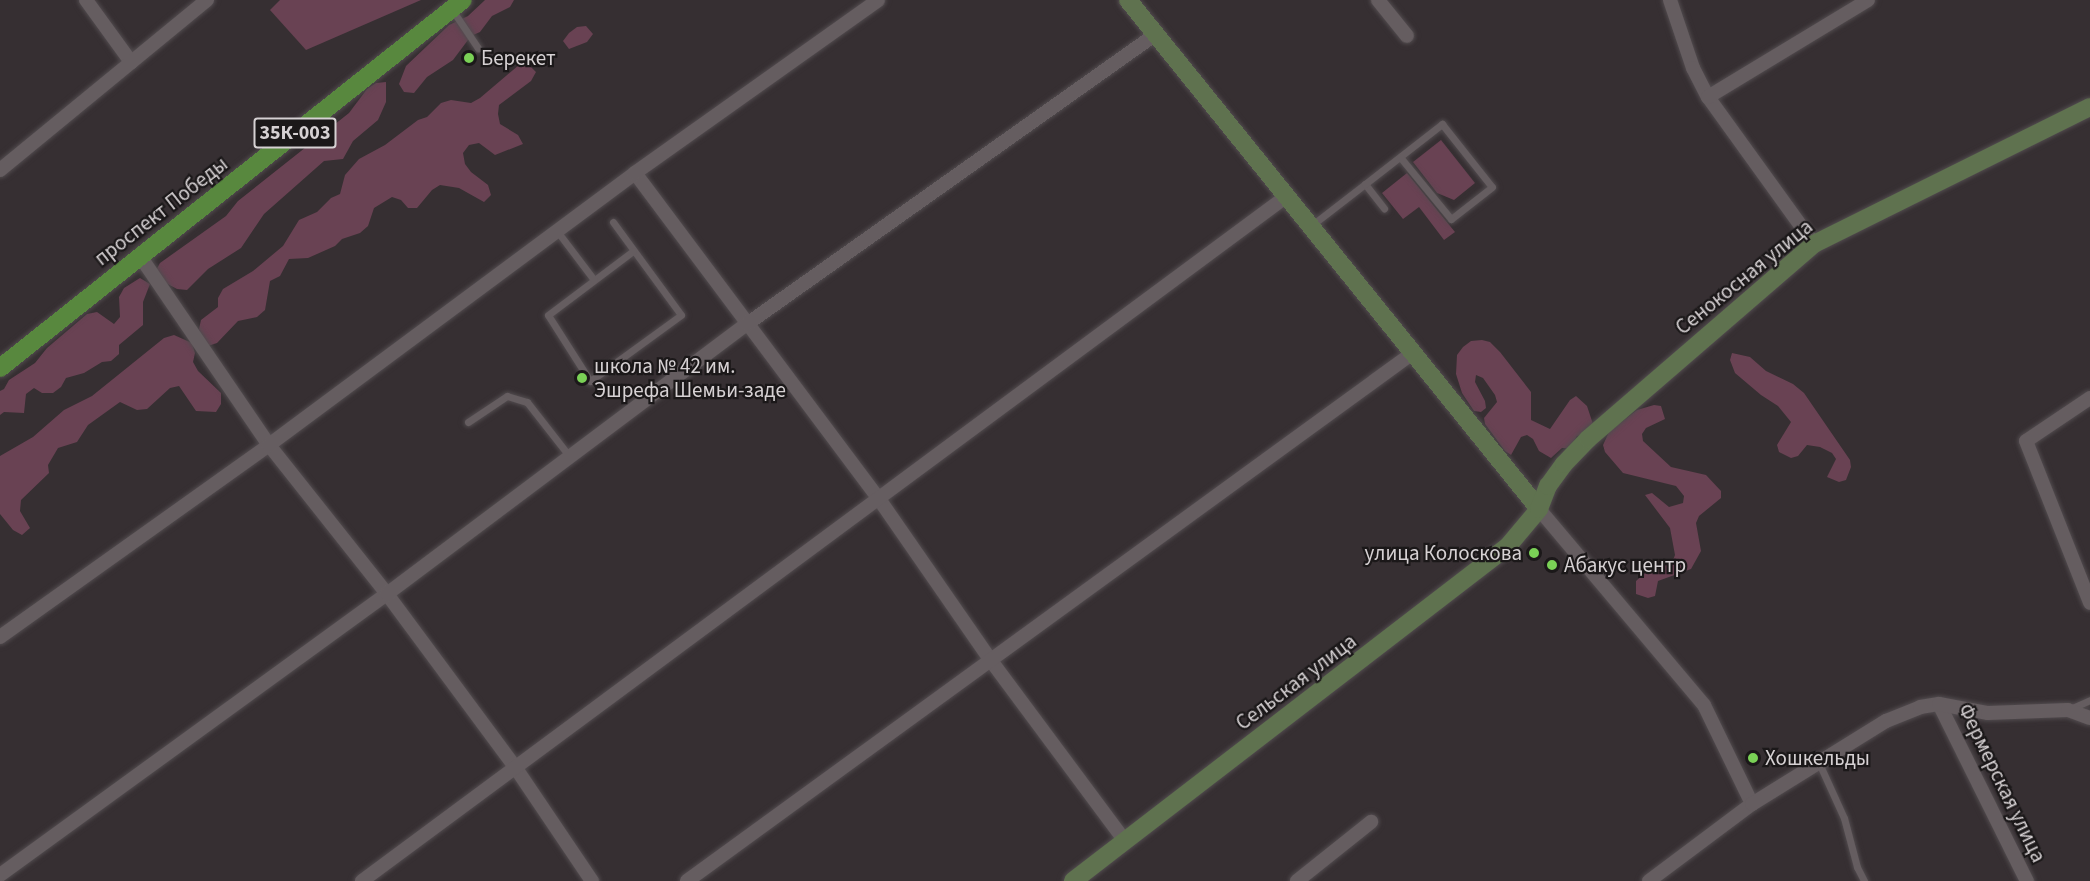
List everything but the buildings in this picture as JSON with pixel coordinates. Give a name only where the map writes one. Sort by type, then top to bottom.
[{"type":"main road","points":[[1128,0],[1288,195],[1539,509]]},
{"type":"main road","name":"проспект Победы","points":[[0,368],[457,5]]},
{"type":"main road","name":"Сенокосная улица","points":[[1539,509],[1548,486],[1564,464],[1588,439],[1814,244],[2090,107]]},
{"type":"main road","name":"Сельская улица","points":[[1073,881],[1486,565],[1508,546],[1539,509]]},
{"type":"street","points":[[86,0],[131,62]]},
{"type":"street","points":[[0,170],[207,0]]},
{"type":"street","points":[[0,637],[269,445],[635,173],[878,0]]},
{"type":"street","points":[[1377,0],[1407,36]]},
{"type":"street","points":[[1670,0],[1693,68],[1708,97],[1814,244]]},
{"type":"street","points":[[1708,97],[1868,0]]},
{"type":"street","points":[[0,875],[387,594],[747,324],[1156,34]]},
{"type":"street","points":[[635,173],[879,499],[992,662],[1125,842]]},
{"type":"street","points":[[362,881],[1288,195]]},
{"type":"street","points":[[140,256],[269,445],[387,594],[516,767],[592,881]]},
{"type":"street","points":[[687,881],[992,662],[1414,352]]},
{"type":"street","points":[[2090,398],[2026,441],[2090,603]]},
{"type":"street","points":[[1539,509],[1704,705],[1752,804]]},
{"type":"street","points":[[1649,881],[1752,804],[1886,721],[1920,707],[1939,704],[1988,713],[2068,710],[2090,718]]},
{"type":"street","name":"Фермерская улица","points":[[1939,704],[2027,881]]},
{"type":"street","points":[[1297,881],[1371,822]]},
{"type":"lane","points":[[457,5],[478,48]]},
{"type":"lane","points":[[1312,225],[1442,124],[1492,187],[1451,219],[1400,157]]},
{"type":"lane","points":[[1365,184],[1384,208]]},
{"type":"lane","points":[[613,222],[681,315],[590,381],[548,315],[633,251]]},
{"type":"lane","points":[[557,231],[594,280]]},
{"type":"lane","points":[[468,422],[507,396],[527,402],[570,457]]},
{"type":"lane","points":[[2068,710],[2090,700]]},
{"type":"lane","points":[[1819,763],[1844,818],[1857,867],[1864,881]]},
{"type":"shaded area","points":[[280,0],[421,0],[306,50],[270,10]]},
{"type":"shaded area","points":[[485,0],[514,0],[510,7],[492,16],[480,32],[471,36],[453,60],[427,77],[414,93],[404,92],[399,84],[406,66],[449,25],[468,16]]},
{"type":"shaded area","points":[[586,26],[593,34],[587,42],[569,49],[563,41],[577,27]]},
{"type":"shaded area","points":[[519,65],[529,65],[536,72],[531,81],[499,105],[498,114],[500,124],[518,135],[523,144],[495,155],[479,143],[469,145],[463,153],[465,164],[471,172],[488,185],[491,195],[484,202],[459,188],[440,185],[432,190],[417,208],[408,208],[401,200],[392,197],[374,208],[368,226],[360,233],[342,239],[335,246],[308,258],[289,259],[280,276],[270,281],[265,310],[257,317],[238,321],[217,343],[208,346],[199,329],[201,320],[218,307],[218,298],[223,289],[253,271],[283,246],[299,220],[317,212],[331,198],[340,194],[345,175],[359,159],[385,145],[418,120],[427,117],[441,103],[451,100],[471,103],[480,98]]},
{"type":"shaded area","points":[[386,82],[386,102],[378,120],[353,141],[343,159],[324,161],[264,214],[241,248],[208,269],[187,290],[177,289],[160,280],[155,272],[160,263],[226,216],[238,201],[349,113],[367,89],[376,83]]},
{"type":"shaded area","points":[[1441,140],[1475,183],[1454,200],[1437,193],[1413,162]]},
{"type":"shaded area","points":[[1407,173],[1455,232],[1444,240],[1419,207],[1403,219],[1382,193]]},
{"type":"shaded area","points":[[140,278],[150,284],[143,302],[143,325],[119,345],[119,354],[111,361],[102,362],[84,373],[66,378],[61,387],[53,393],[42,393],[34,388],[26,394],[24,413],[4,412],[0,415],[0,391],[4,389],[9,380],[35,363],[47,348],[87,314],[97,312],[114,324],[120,317],[119,297],[124,288]]},
{"type":"shaded area","points":[[174,335],[192,343],[195,353],[193,362],[198,371],[221,393],[221,404],[216,412],[196,411],[179,386],[170,388],[147,409],[137,410],[120,402],[88,425],[77,442],[58,448],[48,465],[49,473],[21,500],[20,511],[30,528],[22,535],[13,530],[0,514],[0,456],[33,437],[64,410],[92,396],[164,338]]},
{"type":"shaded area","points":[[1471,341],[1490,342],[1500,352],[1531,392],[1531,420],[1550,429],[1570,400],[1576,396],[1587,406],[1594,427],[1583,435],[1577,436],[1569,448],[1562,448],[1551,458],[1539,451],[1533,439],[1527,435],[1521,437],[1511,455],[1505,451],[1485,424],[1484,418],[1497,402],[1495,395],[1483,378],[1476,375],[1475,382],[1485,401],[1486,408],[1481,412],[1474,411],[1462,393],[1456,374],[1457,355],[1463,347]]},
{"type":"shaded area","points":[[1732,353],[1750,357],[1766,371],[1793,384],[1804,393],[1850,460],[1851,467],[1846,480],[1839,482],[1827,477],[1836,459],[1832,453],[1820,447],[1807,445],[1798,456],[1791,458],[1779,452],[1777,445],[1791,422],[1778,406],[1735,373],[1730,360]]},
{"type":"shaded area","points":[[1654,405],[1661,406],[1665,419],[1646,428],[1642,434],[1643,441],[1671,467],[1706,475],[1721,491],[1721,498],[1699,516],[1696,523],[1701,551],[1691,569],[1658,581],[1655,596],[1648,598],[1636,594],[1636,581],[1652,567],[1671,565],[1675,555],[1670,528],[1645,495],[1652,493],[1669,507],[1683,503],[1684,496],[1676,486],[1623,473],[1605,452],[1603,445],[1609,432],[1637,410]]},
{"type":"place","name":"Берекет","points":[[469,58]]},
{"type":"place","name":"школа № 42 им. Эшрефа Шемьи-заде","points":[[582,378]]},
{"type":"place","name":"улица Колоскова","points":[[1534,553]]},
{"type":"place","name":"Абакус центр","points":[[1552,565]]},
{"type":"place","name":"Хошкельды","points":[[1753,758]]}]
